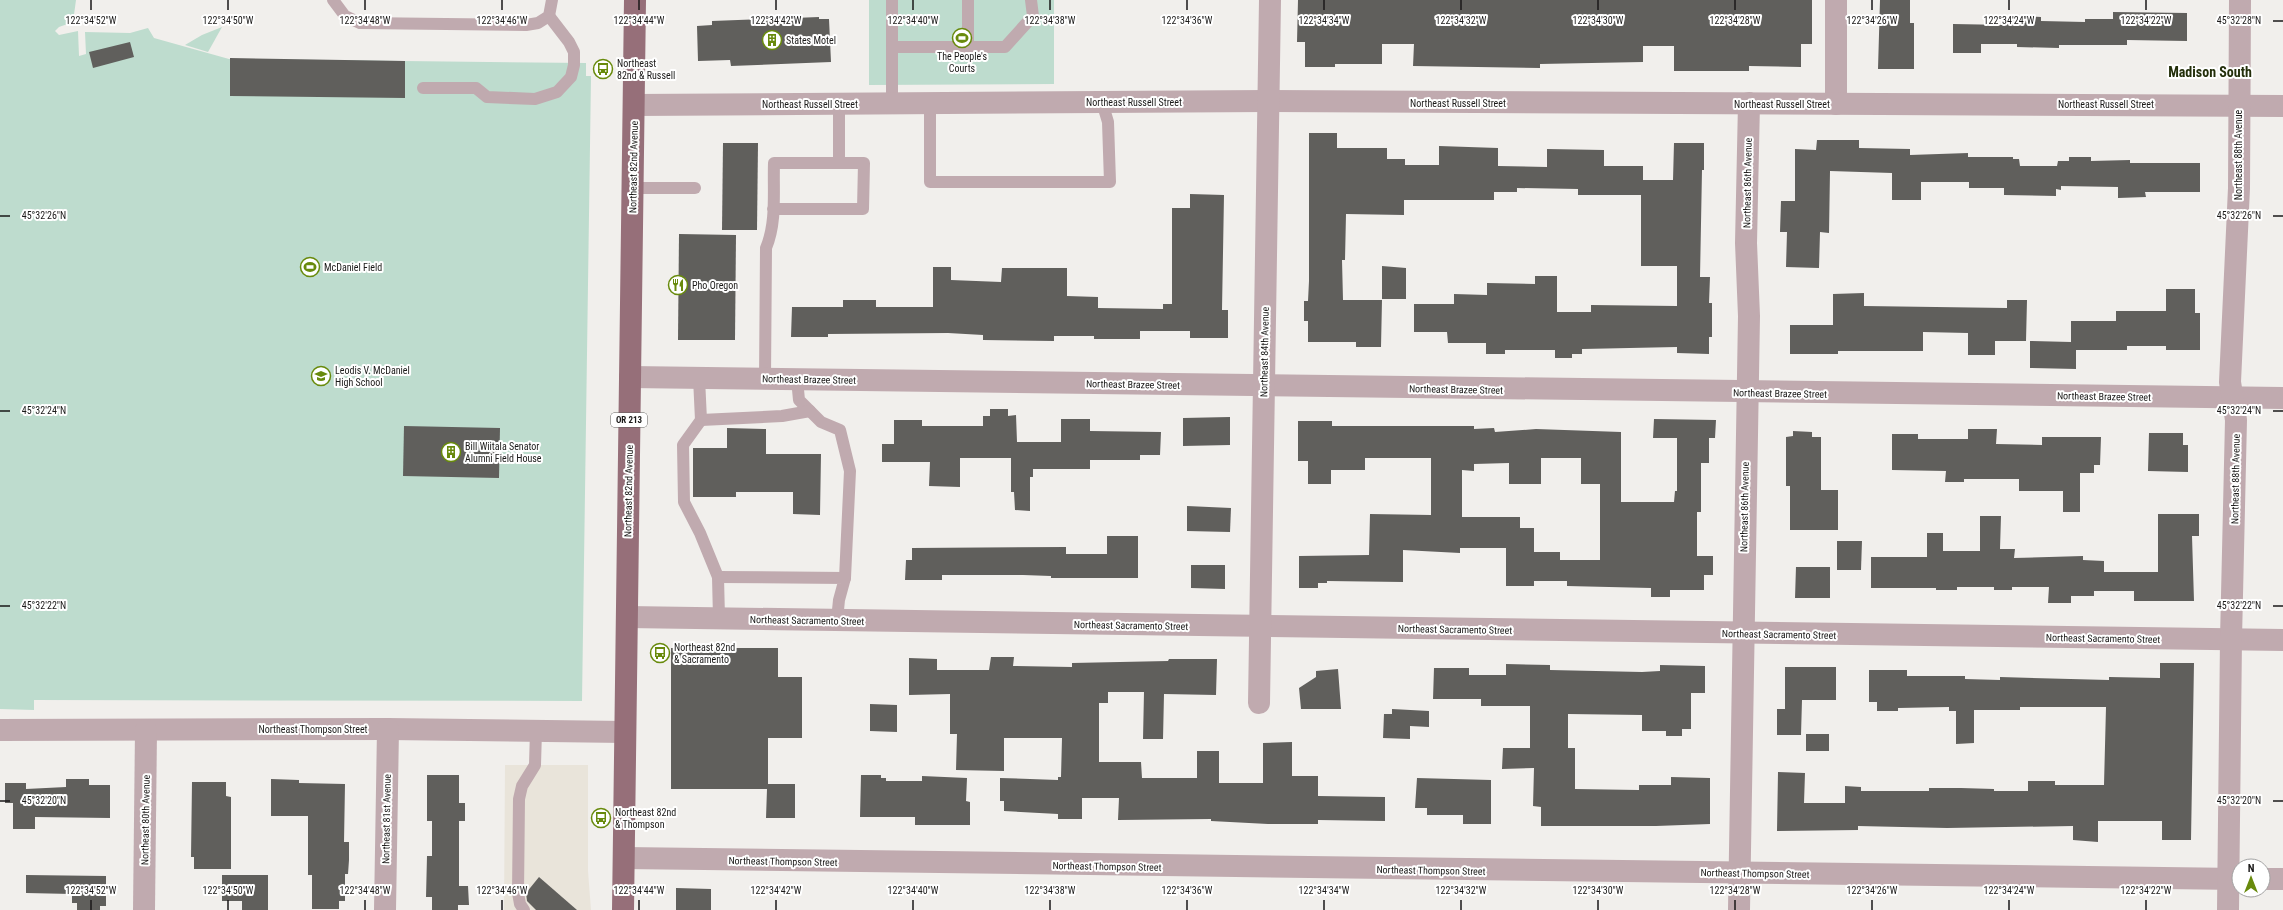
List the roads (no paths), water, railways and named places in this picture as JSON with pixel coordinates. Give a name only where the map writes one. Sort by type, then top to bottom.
[{"type":"main road","name":"Northeast 82nd Avenue","points":[[623,910],[635,0]]},
{"type":"street","name":"Northeast 84th Avenue","points":[[1259,703],[1270,0]]},
{"type":"street","points":[[1836,0],[1836,104]]},
{"type":"street","name":"Northeast 88th Avenue","points":[[2234,858],[2231,639],[2236,420],[2230,382],[2239,188],[2240,0]]},
{"type":"street","name":"Northeast Russell Street","points":[[634,105],[1268,101],[1836,104],[2239,104],[2283,106]]},
{"type":"street","name":"Northeast 86th Avenue","points":[[1739,910],[1746,393],[1749,316],[1746,243],[1749,103]]},
{"type":"street","name":"Northeast Brazee Street","points":[[630,377],[1746,393],[2283,398]]},
{"type":"street","name":"Northeast Sacramento Street","points":[[627,617],[1260,627],[2283,640]]},
{"type":"street","name":"Northeast Thompson Street","points":[[0,730],[388,729],[625,732]]},
{"type":"street","name":"Northeast 81st Avenue","points":[[385,910],[388,729]]},
{"type":"street","name":"Northeast 80th Avenue","points":[[144,910],[146,730]]},
{"type":"street","name":"Northeast Thompson Street","points":[[624,858],[2231,879]]},
{"type":"street","points":[[2271,879],[2283,879]]},
{"type":"street","name":"Northeast 88th Avenue","points":[[2228,910],[2231,894]]},
{"type":"lane","points":[[333,0],[345,16],[360,23],[526,25],[538,23],[549,16],[552,0]]},
{"type":"lane","points":[[892,0],[892,103]]},
{"type":"lane","points":[[968,0],[968,47]]},
{"type":"lane","points":[[892,47],[1005,47],[1033,16],[1031,0]]},
{"type":"lane","points":[[423,88],[476,88],[487,97],[528,99],[548,96],[557,92],[570,77],[574,66],[574,52],[569,42],[549,16]]},
{"type":"lane","points":[[930,103],[930,182],[1110,182],[1108,122],[1102,102]]},
{"type":"lane","points":[[839,104],[839,163]]},
{"type":"lane","points":[[765,379],[766,248],[773,232],[773,209],[774,163],[864,163],[863,209],[773,209]]},
{"type":"lane","points":[[632,188],[695,188]]},
{"type":"lane","points":[[699,378],[701,420],[683,445],[684,502],[700,533],[718,577],[719,618]]},
{"type":"lane","points":[[798,379],[799,400],[821,422],[840,430],[850,471],[845,578],[839,600],[837,620]]},
{"type":"lane","points":[[701,420],[782,416],[810,411]]},
{"type":"lane","points":[[718,577],[845,578]]},
{"type":"lane","points":[[524,910],[520,904],[518,893],[519,800],[522,786],[535,765],[536,731]]},
{"type":"place","name":"The People's Courts","points":[[962,38]]},
{"type":"place","name":"States Motel","points":[[772,40]]},
{"type":"place","name":"Northeast 82nd & Russell","points":[[603,69]]},
{"type":"place","name":"McDaniel Field","points":[[310,267]]},
{"type":"place","name":"Pho Oregon","points":[[678,285]]},
{"type":"place","name":"Leodis V. McDaniel High School","points":[[321,376]]},
{"type":"place","name":"Bill Wiitala Senator Alumni Field House","points":[[451,452]]},
{"type":"place","name":"Northeast 82nd & Sacramento","points":[[660,653]]},
{"type":"place","name":"Northeast 82nd & Thompson","points":[[601,818]]},
{"type":"district","name":"Madison South","points":[[2210,72]]}]
